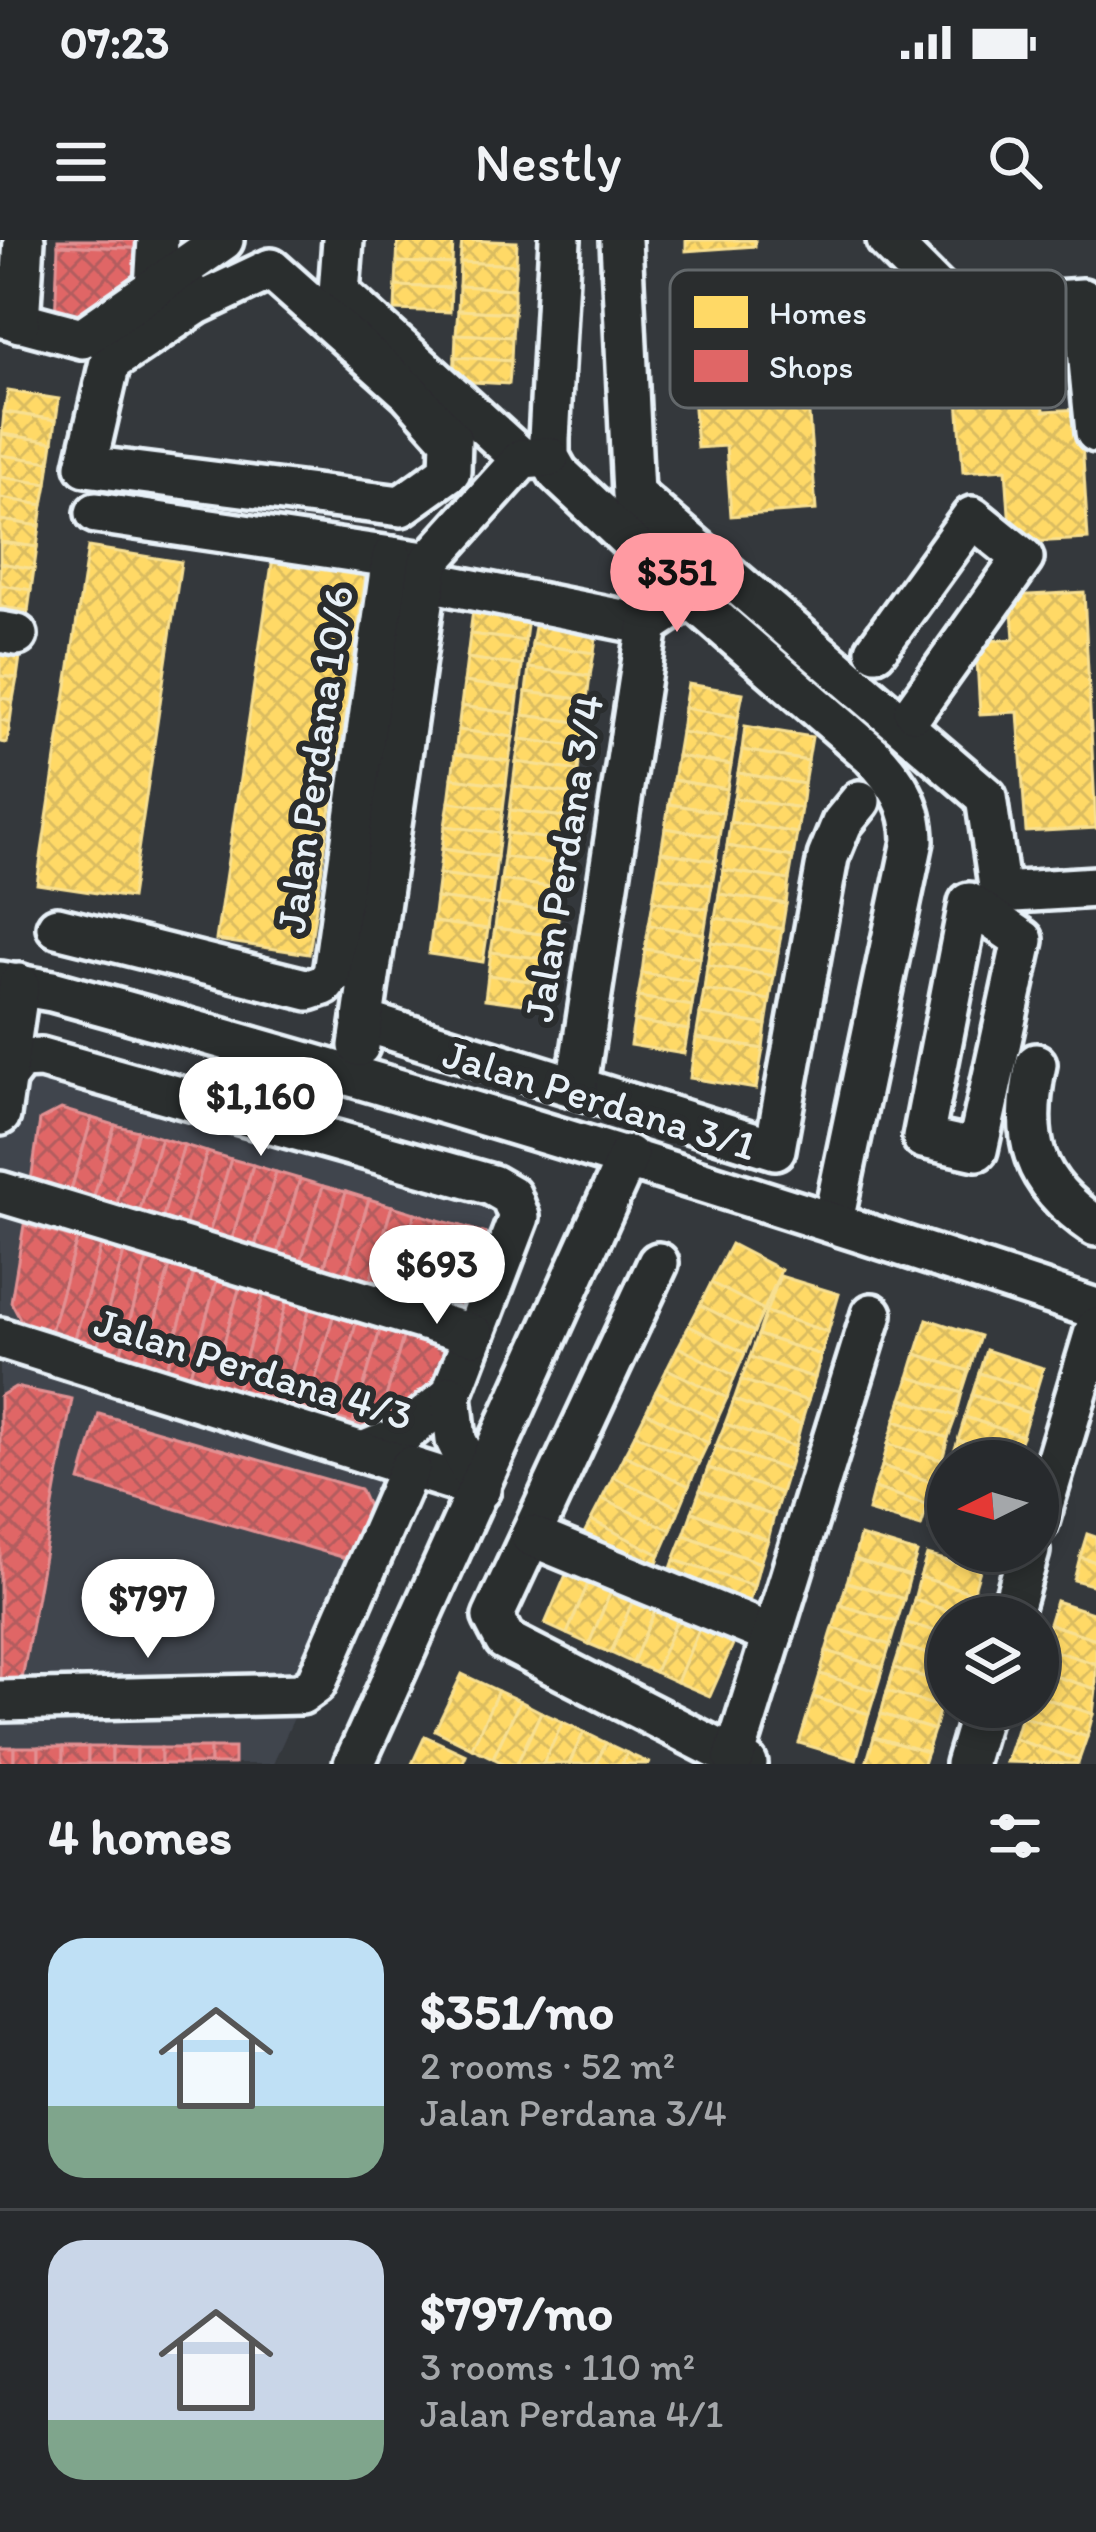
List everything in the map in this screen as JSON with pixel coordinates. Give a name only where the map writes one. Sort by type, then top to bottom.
[{"type":"street","points":[[23,240],[10,319],[82,338],[223,240]]},
{"type":"street","points":[[343,240],[339,293],[572,489],[872,755],[908,803],[913,827],[833,1221]]},
{"type":"street","points":[[356,1074],[416,567],[536,458],[560,240]]},
{"type":"street","points":[[621,240],[633,494],[837,668],[909,723],[986,797],[1000,893],[1096,886]]},
{"type":"street","points":[[887,240],[917,270]]},
{"type":"street","points":[[271,269],[409,392],[451,439],[450,471],[401,506],[86,466],[110,362],[171,276],[271,269]]},
{"type":"street","points":[[1066,300],[1083,299],[1096,432]]},
{"type":"street","name":"Jalan Perdana 10/6","points":[[57,927],[309,990],[323,985],[333,974],[416,567],[97,512]]},
{"type":"street","points":[[837,668],[876,650],[972,517],[1023,558],[909,723],[872,755]]},
{"type":"street","points":[[416,567],[648,625],[690,597]]},
{"type":"street","name":"Jalan Perdana 3/4","points":[[577,1085],[648,625]]},
{"type":"street","points":[[876,650],[905,653],[911,665],[909,723]]},
{"type":"street","points":[[363,1021],[775,1149],[828,856],[842,823],[860,801]]},
{"type":"street","points":[[969,903],[1023,940],[977,1150],[923,1138],[943,1029],[964,924],[969,903]]},
{"type":"street","points":[[24,986],[11,1069],[492,1186],[511,1196],[519,1217],[451,1395],[456,1440],[480,1489]]},
{"type":"street","name":"Jalan Perdana 3/1","points":[[24,986],[356,1074],[833,1221],[1096,1309]]},
{"type":"street","points":[[876,1018],[943,1029]]},
{"type":"street","points":[[1036,1064],[1027,1124],[1034,1154],[1046,1182],[1070,1208],[1096,1226]]},
{"type":"street","points":[[354,1764],[628,1156]]},
{"type":"street","points":[[0,1192],[474,1334]]},
{"type":"street","points":[[658,1263],[493,1617],[505,1640],[741,1761],[772,1635],[872,1314]]},
{"type":"street","points":[[1059,1452],[1096,1328]]},
{"type":"street","name":"Jalan Perdana 4/3","points":[[0,1338],[480,1489]]},
{"type":"street","points":[[363,1452],[401,1436],[451,1395]]},
{"type":"street","points":[[0,1701],[301,1694],[316,1683],[410,1467]]},
{"type":"street","points":[[531,1536],[772,1635]]},
{"type":"street","points":[[966,1764],[977,1728]]},
{"type":"shaded area","points":[[0,1060],[501,1201],[508,1216],[443,1390],[273,1764],[0,1764]]},
{"type":"building: Homes","points":[[398,240],[453,240],[452,264],[397,262]]},
{"type":"building: Homes","points":[[462,240],[517,242],[516,265],[460,262]]},
{"type":"building: Homes","points":[[686,240],[755,240],[755,246],[686,251]]},
{"type":"building: Homes","points":[[397,262],[452,264],[451,288],[396,286]]},
{"type":"building: Homes","points":[[460,262],[516,265],[514,289],[459,286]]},
{"type":"building: Homes","points":[[396,286],[451,288],[450,312],[395,310]]},
{"type":"building: Homes","points":[[459,286],[514,289],[514,313],[458,310]]},
{"type":"building: Homes","points":[[458,310],[514,313],[512,337],[456,334]]},
{"type":"building: Homes","points":[[456,334],[512,337],[511,361],[455,357]]},
{"type":"building: Homes","points":[[455,357],[511,361],[509,384],[454,381]]},
{"type":"building: Homes","points":[[8,391],[59,399],[56,420],[4,412]]},
{"type":"building: Homes","points":[[694,408],[808,408],[816,510],[731,516],[726,446],[697,448]]},
{"type":"building: Homes","points":[[959,408],[1080,409],[1088,539],[1011,543],[1006,469],[963,472]]},
{"type":"building: Homes","points":[[4,412],[56,420],[53,442],[2,434]]},
{"type":"building: Homes","points":[[2,434],[53,442],[50,462],[0,455]]},
{"type":"building: Homes","points":[[0,455],[50,462],[47,484],[0,477]]},
{"type":"building: Homes","points":[[0,477],[47,484],[43,505],[0,498]]},
{"type":"building: Homes","points":[[0,498],[43,505],[40,526],[0,520]]},
{"type":"building: Homes","points":[[0,520],[40,526],[37,547],[0,542]]},
{"type":"building: Homes","points":[[0,542],[37,547],[34,569],[0,563]]},
{"type":"building: Homes","points":[[88,547],[181,562],[131,898],[37,884]]},
{"type":"building: Homes","points":[[273,557],[366,571],[309,954],[216,940]]},
{"type":"building: Homes","points":[[0,563],[34,569],[31,590],[0,585]]},
{"type":"building: Homes","points":[[0,585],[31,590],[28,611],[0,607]]},
{"type":"building: Homes","points":[[1084,592],[1096,828],[1026,832],[1018,712],[980,714],[976,642],[1014,639],[1011,596]]},
{"type":"building: Homes","points":[[0,607],[28,611],[24,632],[0,629]]},
{"type":"building: Homes","points":[[473,610],[528,618],[525,641],[470,634]]},
{"type":"building: Homes","points":[[536,621],[597,629],[594,653],[532,644]]},
{"type":"building: Homes","points":[[470,634],[525,641],[522,666],[467,658]]},
{"type":"building: Homes","points":[[532,644],[594,653],[590,676],[529,668]]},
{"type":"building: Homes","points":[[0,654],[20,657],[17,678],[0,676]]},
{"type":"building: Homes","points":[[467,658],[522,666],[519,690],[464,682]]},
{"type":"building: Homes","points":[[529,668],[590,676],[587,700],[526,692]]},
{"type":"building: Homes","points":[[0,676],[17,678],[13,700],[0,698]]},
{"type":"building: Homes","points":[[464,682],[519,690],[516,714],[461,706]]},
{"type":"building: Homes","points":[[688,684],[743,693],[738,717],[684,708]]},
{"type":"building: Homes","points":[[526,692],[587,700],[584,723],[523,715]]},
{"type":"building: Homes","points":[[0,698],[13,700],[10,722],[0,720]]},
{"type":"building: Homes","points":[[461,706],[516,714],[513,737],[458,730]]},
{"type":"building: Homes","points":[[684,708],[738,717],[735,741],[681,732]]},
{"type":"building: Homes","points":[[523,715],[584,723],[581,747],[520,739]]},
{"type":"building: Homes","points":[[0,720],[10,722],[7,743],[0,742]]},
{"type":"building: Homes","points":[[745,726],[812,737],[808,761],[742,750]]},
{"type":"building: Homes","points":[[458,730],[513,737],[509,761],[455,754]]},
{"type":"building: Homes","points":[[681,732],[735,741],[731,765],[677,756]]},
{"type":"building: Homes","points":[[520,739],[581,747],[578,771],[516,762]]},
{"type":"building: Homes","points":[[742,750],[808,761],[804,784],[738,773]]},
{"type":"building: Homes","points":[[455,754],[509,761],[506,785],[452,778]]},
{"type":"building: Homes","points":[[677,756],[731,765],[727,789],[673,780]]},
{"type":"building: Homes","points":[[516,762],[578,771],[574,794],[513,786]]},
{"type":"building: Homes","points":[[738,773],[804,784],[801,808],[734,798]]},
{"type":"building: Homes","points":[[452,778],[506,785],[503,809],[449,802]]},
{"type":"building: Homes","points":[[673,780],[727,789],[723,813],[669,804]]},
{"type":"building: Homes","points":[[513,786],[574,794],[571,818],[510,810]]},
{"type":"building: Homes","points":[[734,798],[801,808],[797,833],[730,822]]},
{"type":"building: Homes","points":[[449,802],[503,809],[500,833],[445,826]]},
{"type":"building: Homes","points":[[669,804],[723,813],[719,837],[665,828]]},
{"type":"building: Homes","points":[[510,810],[571,818],[568,842],[507,833]]},
{"type":"building: Homes","points":[[730,822],[797,833],[793,857],[727,846]]},
{"type":"building: Homes","points":[[445,826],[500,833],[497,857],[442,849]]},
{"type":"building: Homes","points":[[665,828],[719,837],[716,861],[661,852]]},
{"type":"building: Homes","points":[[507,833],[568,842],[565,865],[504,857]]},
{"type":"building: Homes","points":[[727,846],[793,857],[789,880],[723,870]]},
{"type":"building: Homes","points":[[442,849],[497,857],[494,881],[439,874]]},
{"type":"building: Homes","points":[[661,852],[716,861],[712,885],[657,876]]},
{"type":"building: Homes","points":[[504,857],[565,865],[562,889],[501,880]]},
{"type":"building: Homes","points":[[723,870],[789,880],[786,904],[719,894]]},
{"type":"building: Homes","points":[[439,874],[494,881],[491,905],[436,898]]},
{"type":"building: Homes","points":[[657,876],[712,885],[708,909],[653,901]]},
{"type":"building: Homes","points":[[501,880],[562,889],[559,913],[498,904]]},
{"type":"building: Homes","points":[[719,894],[786,904],[782,929],[715,918]]},
{"type":"building: Homes","points":[[436,898],[491,905],[488,929],[433,922]]},
{"type":"building: Homes","points":[[653,901],[708,909],[704,934],[649,925]]},
{"type":"building: Homes","points":[[498,904],[559,913],[555,936],[495,928]]},
{"type":"building: Homes","points":[[715,918],[782,929],[778,952],[711,942]]},
{"type":"building: Homes","points":[[433,922],[488,929],[483,962],[429,954]]},
{"type":"building: Homes","points":[[649,925],[704,934],[700,958],[645,949]]},
{"type":"building: Homes","points":[[495,928],[555,936],[552,960],[491,952]]},
{"type":"building: Homes","points":[[711,942],[778,952],[774,976],[707,965]]},
{"type":"building: Homes","points":[[645,949],[700,958],[696,982],[642,973]]},
{"type":"building: Homes","points":[[491,952],[552,960],[549,984],[488,975]]},
{"type":"building: Homes","points":[[707,965],[774,976],[770,1000],[704,990]]},
{"type":"building: Homes","points":[[642,973],[696,982],[692,1006],[638,997]]},
{"type":"building: Homes","points":[[488,975],[549,984],[546,1007],[485,999]]},
{"type":"building: Homes","points":[[704,990],[770,1000],[766,1025],[700,1014]]},
{"type":"building: Homes","points":[[638,997],[692,1006],[688,1030],[634,1021]]},
{"type":"building: Homes","points":[[700,1014],[766,1025],[763,1049],[696,1038]]},
{"type":"building: Homes","points":[[634,1021],[688,1030],[684,1054],[630,1045]]},
{"type":"building: Homes","points":[[696,1038],[763,1049],[756,1089],[690,1078]]},
{"type":"building: Homes","points":[[731,1244],[781,1270],[764,1310],[711,1283]]},
{"type":"building: Homes","points":[[780,1276],[839,1294],[828,1332],[766,1312]]},
{"type":"building: Homes","points":[[711,1283],[764,1310],[754,1332],[700,1305]]},
{"type":"building: Homes","points":[[700,1305],[754,1332],[745,1353],[689,1326]]},
{"type":"building: Homes","points":[[766,1312],[828,1332],[821,1355],[758,1335]]},
{"type":"building: Homes","points":[[927,1319],[980,1336],[969,1371],[916,1354]]},
{"type":"building: Homes","points":[[689,1326],[745,1353],[735,1376],[678,1347]]},
{"type":"building: Homes","points":[[758,1335],[821,1355],[815,1378],[750,1357]]},
{"type":"building: Homes","points":[[678,1347],[735,1376],[727,1398],[667,1369]]},
{"type":"building: Homes","points":[[986,1350],[1043,1368],[1036,1391],[979,1373]]},
{"type":"building: Homes","points":[[916,1354],[969,1371],[962,1393],[909,1377]]},
{"type":"building: Homes","points":[[750,1357],[815,1378],[808,1401],[741,1380]]},
{"type":"building: Homes","points":[[667,1369],[727,1398],[717,1420],[656,1391]]},
{"type":"building: Homes","points":[[979,1373],[1036,1391],[1029,1413],[972,1395]]},
{"type":"building: Homes","points":[[909,1377],[962,1393],[956,1416],[902,1399]]},
{"type":"building: Homes","points":[[741,1380],[808,1401],[801,1424],[734,1400]]},
{"type":"building: Homes","points":[[656,1391],[717,1420],[708,1443],[646,1412]]},
{"type":"building: Homes","points":[[972,1395],[1029,1413],[1022,1436],[965,1417]]},
{"type":"building: Homes","points":[[902,1399],[956,1416],[948,1438],[895,1421]]},
{"type":"building: Homes","points":[[734,1400],[801,1424],[795,1447],[725,1424]]},
{"type":"building: Homes","points":[[646,1412],[708,1443],[699,1462],[635,1434]]},
{"type":"building: Homes","points":[[965,1417],[1022,1436],[1021,1440],[958,1440]]},
{"type":"building: Homes","points":[[895,1421],[948,1438],[927,1440],[927,1456],[888,1444]]},
{"type":"building: Homes","points":[[725,1424],[795,1447],[788,1470],[716,1446]]},
{"type":"building: Homes","points":[[635,1434],[699,1462],[689,1486],[624,1455]]},
{"type":"building: Homes","points":[[888,1444],[927,1456],[927,1480],[882,1466]]},
{"type":"building: Homes","points":[[716,1446],[788,1470],[781,1493],[708,1468]]},
{"type":"building: Homes","points":[[624,1455],[689,1486],[680,1508],[613,1477]]},
{"type":"building: Homes","points":[[882,1466],[927,1480],[927,1505],[874,1488]]},
{"type":"building: Homes","points":[[708,1468],[781,1493],[774,1516],[700,1490]]},
{"type":"building: Homes","points":[[613,1477],[680,1508],[671,1530],[602,1499]]},
{"type":"building: Homes","points":[[874,1488],[927,1505],[921,1527],[868,1511]]},
{"type":"building: Homes","points":[[700,1490],[774,1516],[768,1540],[692,1512]]},
{"type":"building: Homes","points":[[602,1499],[671,1530],[660,1555],[591,1520]]},
{"type":"building: Homes","points":[[692,1512],[768,1540],[760,1563],[684,1535]]},
{"type":"building: Homes","points":[[591,1520],[660,1555],[651,1577],[580,1541]]},
{"type":"building: Homes","points":[[1087,1534],[1096,1537],[1096,1562],[1080,1557]]},
{"type":"building: Homes","points":[[684,1535],[760,1563],[754,1586],[674,1560]]},
{"type":"building: Homes","points":[[860,1536],[917,1553],[910,1576],[854,1559]]},
{"type":"building: Homes","points":[[927,1555],[927,1572],[979,1572],[973,1593],[920,1577]]},
{"type":"building: Homes","points":[[1080,1557],[1096,1562],[1096,1586],[1074,1580]]},
{"type":"building: Homes","points":[[854,1559],[910,1576],[904,1599],[847,1582]]},
{"type":"building: Homes","points":[[674,1560],[754,1586],[747,1609],[666,1582]]},
{"type":"building: Homes","points":[[571,1563],[593,1572],[567,1634],[545,1624]]},
{"type":"building: Homes","points":[[593,1572],[615,1582],[589,1644],[567,1634]]},
{"type":"building: Homes","points":[[920,1577],[973,1593],[927,1596],[927,1604],[914,1600]]},
{"type":"building: Homes","points":[[615,1582],[637,1591],[611,1653],[589,1644]]},
{"type":"building: Homes","points":[[847,1582],[904,1599],[897,1622],[840,1605]]},
{"type":"building: Homes","points":[[637,1591],[659,1601],[633,1663],[611,1653]]},
{"type":"building: Homes","points":[[914,1600],[927,1604],[927,1629],[907,1623]]},
{"type":"building: Homes","points":[[659,1601],[681,1610],[655,1672],[633,1663]]},
{"type":"building: Homes","points":[[1059,1602],[1096,1614],[1096,1639],[1059,1627]]},
{"type":"building: Homes","points":[[840,1605],[897,1622],[890,1645],[833,1628]]},
{"type":"building: Homes","points":[[681,1610],[703,1620],[677,1682],[655,1672]]},
{"type":"building: Homes","points":[[703,1620],[737,1635],[710,1696],[677,1682]]},
{"type":"building: Homes","points":[[907,1623],[927,1629],[927,1654],[901,1646]]},
{"type":"building: Homes","points":[[1059,1627],[1096,1639],[1096,1664],[1059,1652]]},
{"type":"building: Homes","points":[[833,1628],[890,1645],[883,1668],[826,1651]]},
{"type":"building: Homes","points":[[901,1646],[927,1654],[927,1678],[894,1668]]},
{"type":"building: Homes","points":[[826,1651],[883,1668],[876,1691],[820,1674]]},
{"type":"building: Homes","points":[[1059,1652],[1096,1664],[1096,1689],[1059,1678]]},
{"type":"building: Homes","points":[[894,1668],[927,1678],[927,1703],[887,1691]]},
{"type":"building: Homes","points":[[462,1674],[498,1691],[472,1748],[435,1730]]},
{"type":"building: Homes","points":[[820,1674],[876,1691],[869,1714],[813,1697]]},
{"type":"building: Homes","points":[[1059,1678],[1096,1689],[1093,1714],[1059,1703]]},
{"type":"building: Homes","points":[[498,1691],[520,1701],[493,1758],[472,1748]]},
{"type":"building: Homes","points":[[887,1691],[927,1703],[927,1728],[881,1714]]},
{"type":"building: Homes","points":[[813,1697],[869,1714],[856,1760],[799,1743]]},
{"type":"building: Homes","points":[[520,1701],[541,1712],[517,1764],[505,1764],[493,1758]]},
{"type":"building: Homes","points":[[1059,1703],[1093,1714],[1087,1737],[1059,1728]]},
{"type":"building: Homes","points":[[541,1712],[563,1722],[543,1764],[517,1764]]},
{"type":"building: Homes","points":[[881,1714],[934,1730],[927,1752],[874,1737]]},
{"type":"building: Homes","points":[[563,1722],[584,1732],[569,1764],[543,1764]]},
{"type":"building: Homes","points":[[1017,1728],[1059,1728],[1087,1737],[1079,1760],[1014,1739]]},
{"type":"building: Homes","points":[[584,1732],[606,1743],[596,1764],[569,1764]]},
{"type":"building: Homes","points":[[425,1736],[466,1755],[462,1764],[412,1764]]},
{"type":"building: Homes","points":[[874,1737],[927,1752],[923,1764],[866,1764]]},
{"type":"building: Homes","points":[[1014,1739],[1079,1760],[1078,1764],[1006,1762]]},
{"type":"building: Homes","points":[[606,1743],[627,1753],[622,1764],[596,1764]]},
{"type":"building: Homes","points":[[627,1753],[649,1763],[622,1764]]},
{"type":"building: Shops","points":[[58,240],[149,240],[149,249],[58,245]]},
{"type":"building: Shops","points":[[58,245],[149,249],[148,280],[92,325],[55,323]]},
{"type":"building: Shops","points":[[61,1109],[92,1118],[65,1211],[28,1201],[40,1120]]},
{"type":"building: Shops","points":[[92,1118],[115,1125],[88,1217],[65,1211]]},
{"type":"building: Shops","points":[[115,1125],[138,1131],[111,1224],[88,1217]]},
{"type":"building: Shops","points":[[138,1131],[161,1138],[134,1231],[111,1224]]},
{"type":"building: Shops","points":[[161,1138],[184,1145],[157,1238],[134,1231]]},
{"type":"building: Shops","points":[[184,1145],[207,1152],[180,1244],[157,1238]]},
{"type":"building: Shops","points":[[207,1152],[231,1159],[204,1251],[180,1244]]},
{"type":"building: Shops","points":[[231,1159],[253,1165],[227,1258],[204,1251]]},
{"type":"building: Shops","points":[[253,1165],[276,1172],[250,1265],[227,1258]]},
{"type":"building: Shops","points":[[276,1172],[300,1179],[273,1272],[250,1265]]},
{"type":"building: Shops","points":[[300,1179],[323,1186],[296,1279],[273,1272]]},
{"type":"building: Shops","points":[[323,1186],[346,1192],[319,1286],[296,1279]]},
{"type":"building: Shops","points":[[346,1192],[369,1199],[342,1292],[319,1286]]},
{"type":"building: Shops","points":[[369,1199],[392,1206],[365,1299],[342,1292]]},
{"type":"building: Shops","points":[[392,1206],[415,1213],[388,1306],[365,1299]]},
{"type":"building: Shops","points":[[415,1213],[438,1220],[411,1313],[388,1306]]},
{"type":"building: Shops","points":[[438,1220],[461,1226],[435,1319],[411,1313]]},
{"type":"building: Shops","points":[[24,1225],[77,1239],[50,1335],[25,1328],[11,1302]]},
{"type":"building: Shops","points":[[461,1226],[490,1235],[499,1256],[463,1328],[435,1319]]},
{"type":"building: Shops","points":[[77,1239],[101,1246],[74,1342],[50,1335]]},
{"type":"building: Shops","points":[[101,1246],[124,1253],[97,1349],[74,1342]]},
{"type":"building: Shops","points":[[124,1253],[147,1260],[120,1355],[97,1349]]},
{"type":"building: Shops","points":[[147,1260],[170,1266],[144,1362],[120,1355]]},
{"type":"building: Shops","points":[[170,1266],[194,1273],[167,1368],[144,1362]]},
{"type":"building: Shops","points":[[194,1273],[217,1280],[190,1375],[167,1368]]},
{"type":"building: Shops","points":[[217,1280],[240,1286],[213,1382],[190,1375]]},
{"type":"building: Shops","points":[[240,1286],[264,1293],[237,1389],[213,1382]]},
{"type":"building: Shops","points":[[264,1293],[287,1300],[260,1395],[237,1389]]},
{"type":"building: Shops","points":[[287,1300],[310,1307],[283,1402],[260,1395]]},
{"type":"building: Shops","points":[[310,1307],[334,1313],[307,1409],[283,1402]]},
{"type":"building: Shops","points":[[334,1313],[357,1320],[330,1416],[307,1409]]},
{"type":"building: Shops","points":[[357,1320],[381,1327],[353,1423],[330,1416]]},
{"type":"building: Shops","points":[[381,1327],[404,1334],[377,1429],[353,1423]]},
{"type":"building: Shops","points":[[404,1334],[456,1346],[419,1420],[377,1429]]},
{"type":"building: Shops","points":[[15,1387],[72,1399],[21,1685],[0,1685],[0,1396]]},
{"type":"building: Shops","points":[[99,1414],[360,1489],[372,1515],[352,1560],[80,1481]]},
{"type":"building: Shops","points":[[0,1747],[14,1747],[14,1764],[0,1764]]},
{"type":"building: Shops","points":[[14,1747],[39,1747],[39,1764],[14,1764]]},
{"type":"building: Shops","points":[[39,1747],[63,1747],[63,1764],[39,1764]]},
{"type":"building: Shops","points":[[63,1747],[88,1747],[88,1764],[63,1764]]},
{"type":"building: Shops","points":[[88,1747],[112,1747],[112,1764],[88,1764]]},
{"type":"building: Shops","points":[[112,1747],[137,1748],[137,1764],[112,1764]]},
{"type":"building: Shops","points":[[137,1748],[161,1748],[161,1764],[137,1764]]},
{"type":"building: Shops","points":[[161,1748],[185,1748],[185,1764],[161,1764]]},
{"type":"building: Shops","points":[[185,1748],[210,1748],[210,1764],[185,1764]]},
{"type":"building: Shops","points":[[210,1748],[234,1748],[234,1764],[210,1764]]}]
